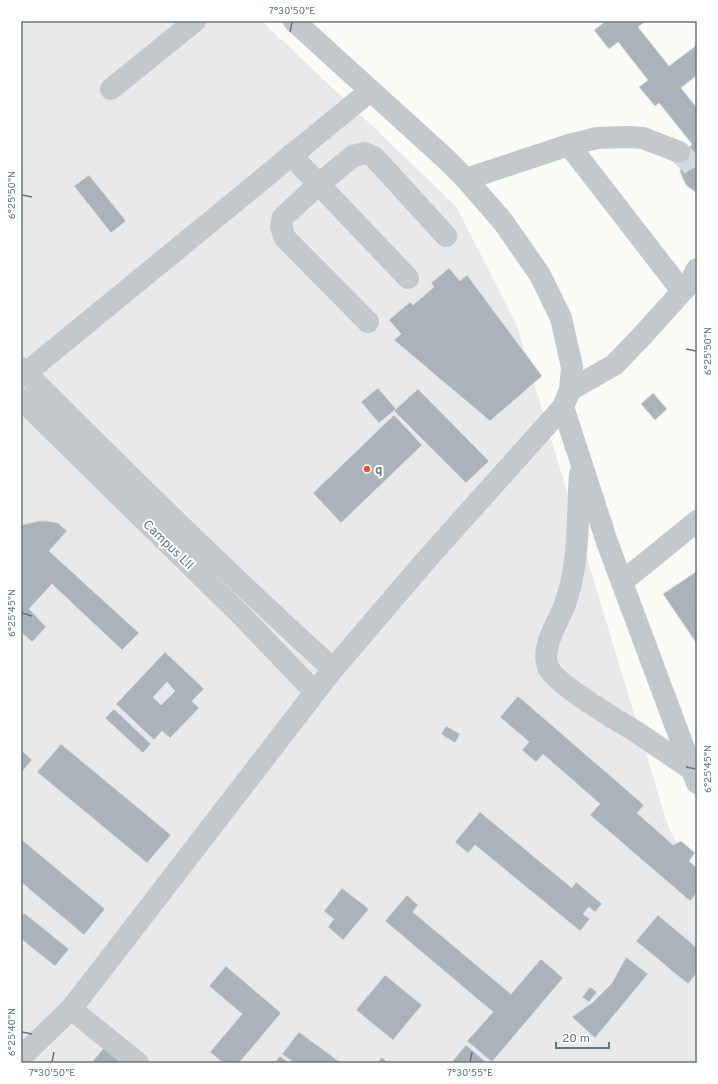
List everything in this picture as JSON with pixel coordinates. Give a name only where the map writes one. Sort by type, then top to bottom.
[{"type":"street","points":[[111,88],[195,21]]},
{"type":"street","points":[[294,21],[466,179],[504,223],[540,275],[561,318],[572,367],[566,398],[580,460],[608,545],[695,772]]},
{"type":"street","points":[[333,669],[267,609],[23,373],[370,90]]},
{"type":"street","points":[[466,179],[569,145],[597,138],[628,137],[648,140],[679,152]]},
{"type":"street","points":[[569,145],[682,292]]},
{"type":"street","points":[[368,322],[285,238],[281,227],[283,217],[319,184],[353,156],[365,153],[374,157],[446,236]]},
{"type":"street","points":[[291,155],[408,278]]},
{"type":"street","points":[[21,1057],[71,1009],[333,669],[427,559],[566,398],[614,365],[642,337],[690,283],[697,269]]},
{"type":"street","name":"Campus Lll","points":[[21,399],[241,615],[315,692]]},
{"type":"street","points":[[580,460],[576,549],[573,575],[565,603],[549,640],[546,655],[548,667],[557,678],[577,694],[695,772]]},
{"type":"street","points":[[622,582],[697,521]]},
{"type":"street","points":[[71,1009],[138,1063]]},
{"type":"shaded area","points":[[21,21],[262,21],[456,206],[517,326],[667,823],[697,884],[697,1063],[21,1063]]},
{"type":"building","points":[[606,21],[646,21],[638,27],[669,66],[697,45],[697,75],[681,88],[697,108],[697,193],[687,186],[680,171],[684,154],[692,144],[659,103],[655,106],[639,87],[648,80],[618,42],[609,49],[594,30]]},
{"type":"building","points":[[89,175],[126,221],[111,233],[74,186]]},
{"type":"building","points":[[449,268],[460,281],[467,275],[542,376],[490,421],[394,340],[401,334],[389,320],[410,302],[413,305],[434,287],[431,283]]},
{"type":"building","points":[[378,388],[396,409],[379,423],[361,402]]},
{"type":"building","points":[[418,389],[489,461],[466,483],[394,411]]},
{"type":"building","points":[[653,393],[667,409],[655,420],[641,404]]},
{"type":"building","name":"q","points":[[394,415],[422,445],[341,523],[313,493]]},
{"type":"building","points":[[39,521],[58,523],[67,531],[49,551],[139,633],[122,650],[52,584],[29,609],[46,627],[32,642],[21,632],[21,525]]},
{"type":"building","points":[[697,571],[696,599],[697,644],[663,594]]},
{"type":"building","points":[[165,652],[204,689],[192,701],[199,708],[170,738],[162,731],[154,740],[116,704]],"holes":[[[167,682],[175,691],[161,705],[153,697]]]},
{"type":"building","points":[[518,696],[644,805],[637,813],[673,845],[681,841],[695,853],[689,861],[697,868],[697,893],[690,901],[590,815],[600,804],[543,754],[536,762],[522,750],[529,742],[500,717]]},
{"type":"building","points":[[114,709],[151,744],[143,753],[105,718]]},
{"type":"building","points":[[446,726],[460,734],[455,743],[441,734]]},
{"type":"building","points":[[61,744],[171,835],[147,863],[37,772]]},
{"type":"building","points":[[21,750],[32,760],[21,773]]},
{"type":"building","points":[[480,812],[572,888],[576,882],[602,904],[595,912],[589,907],[583,914],[590,919],[580,931],[475,845],[468,853],[455,842]]},
{"type":"building","points":[[21,839],[105,909],[84,935],[21,882]]},
{"type":"building","points":[[342,888],[369,909],[343,940],[328,927],[334,919],[324,911]]},
{"type":"building","points":[[407,895],[418,905],[413,912],[511,994],[541,959],[563,978],[492,1062],[467,1041],[493,1012],[385,921]]},
{"type":"building","points":[[24,913],[69,949],[55,966],[21,939],[21,916]]},
{"type":"building","points":[[658,915],[697,948],[697,973],[688,984],[636,941]]},
{"type":"building","points":[[626,957],[648,974],[595,1038],[572,1017],[593,1002],[612,983]]},
{"type":"building","points":[[226,966],[281,1013],[239,1063],[223,1063],[210,1052],[242,1014],[209,986]]},
{"type":"building","points":[[385,975],[422,1005],[393,1040],[356,1010]]},
{"type":"building","points":[[590,987],[597,992],[589,1002],[582,997]]},
{"type":"building","points":[[299,1032],[341,1063],[294,1063],[282,1054]]},
{"type":"building","points":[[108,1043],[132,1063],[91,1063]]},
{"type":"building","points":[[466,1045],[487,1063],[451,1063]]},
{"type":"building","points":[[280,1056],[289,1063],[274,1063]]},
{"type":"building","points":[[382,1057],[388,1063],[377,1063]]},
{"type":"tunnel","points":[[679,152],[693,166],[697,174]]},
{"type":"place","name":"q","points":[[367,469]]}]
